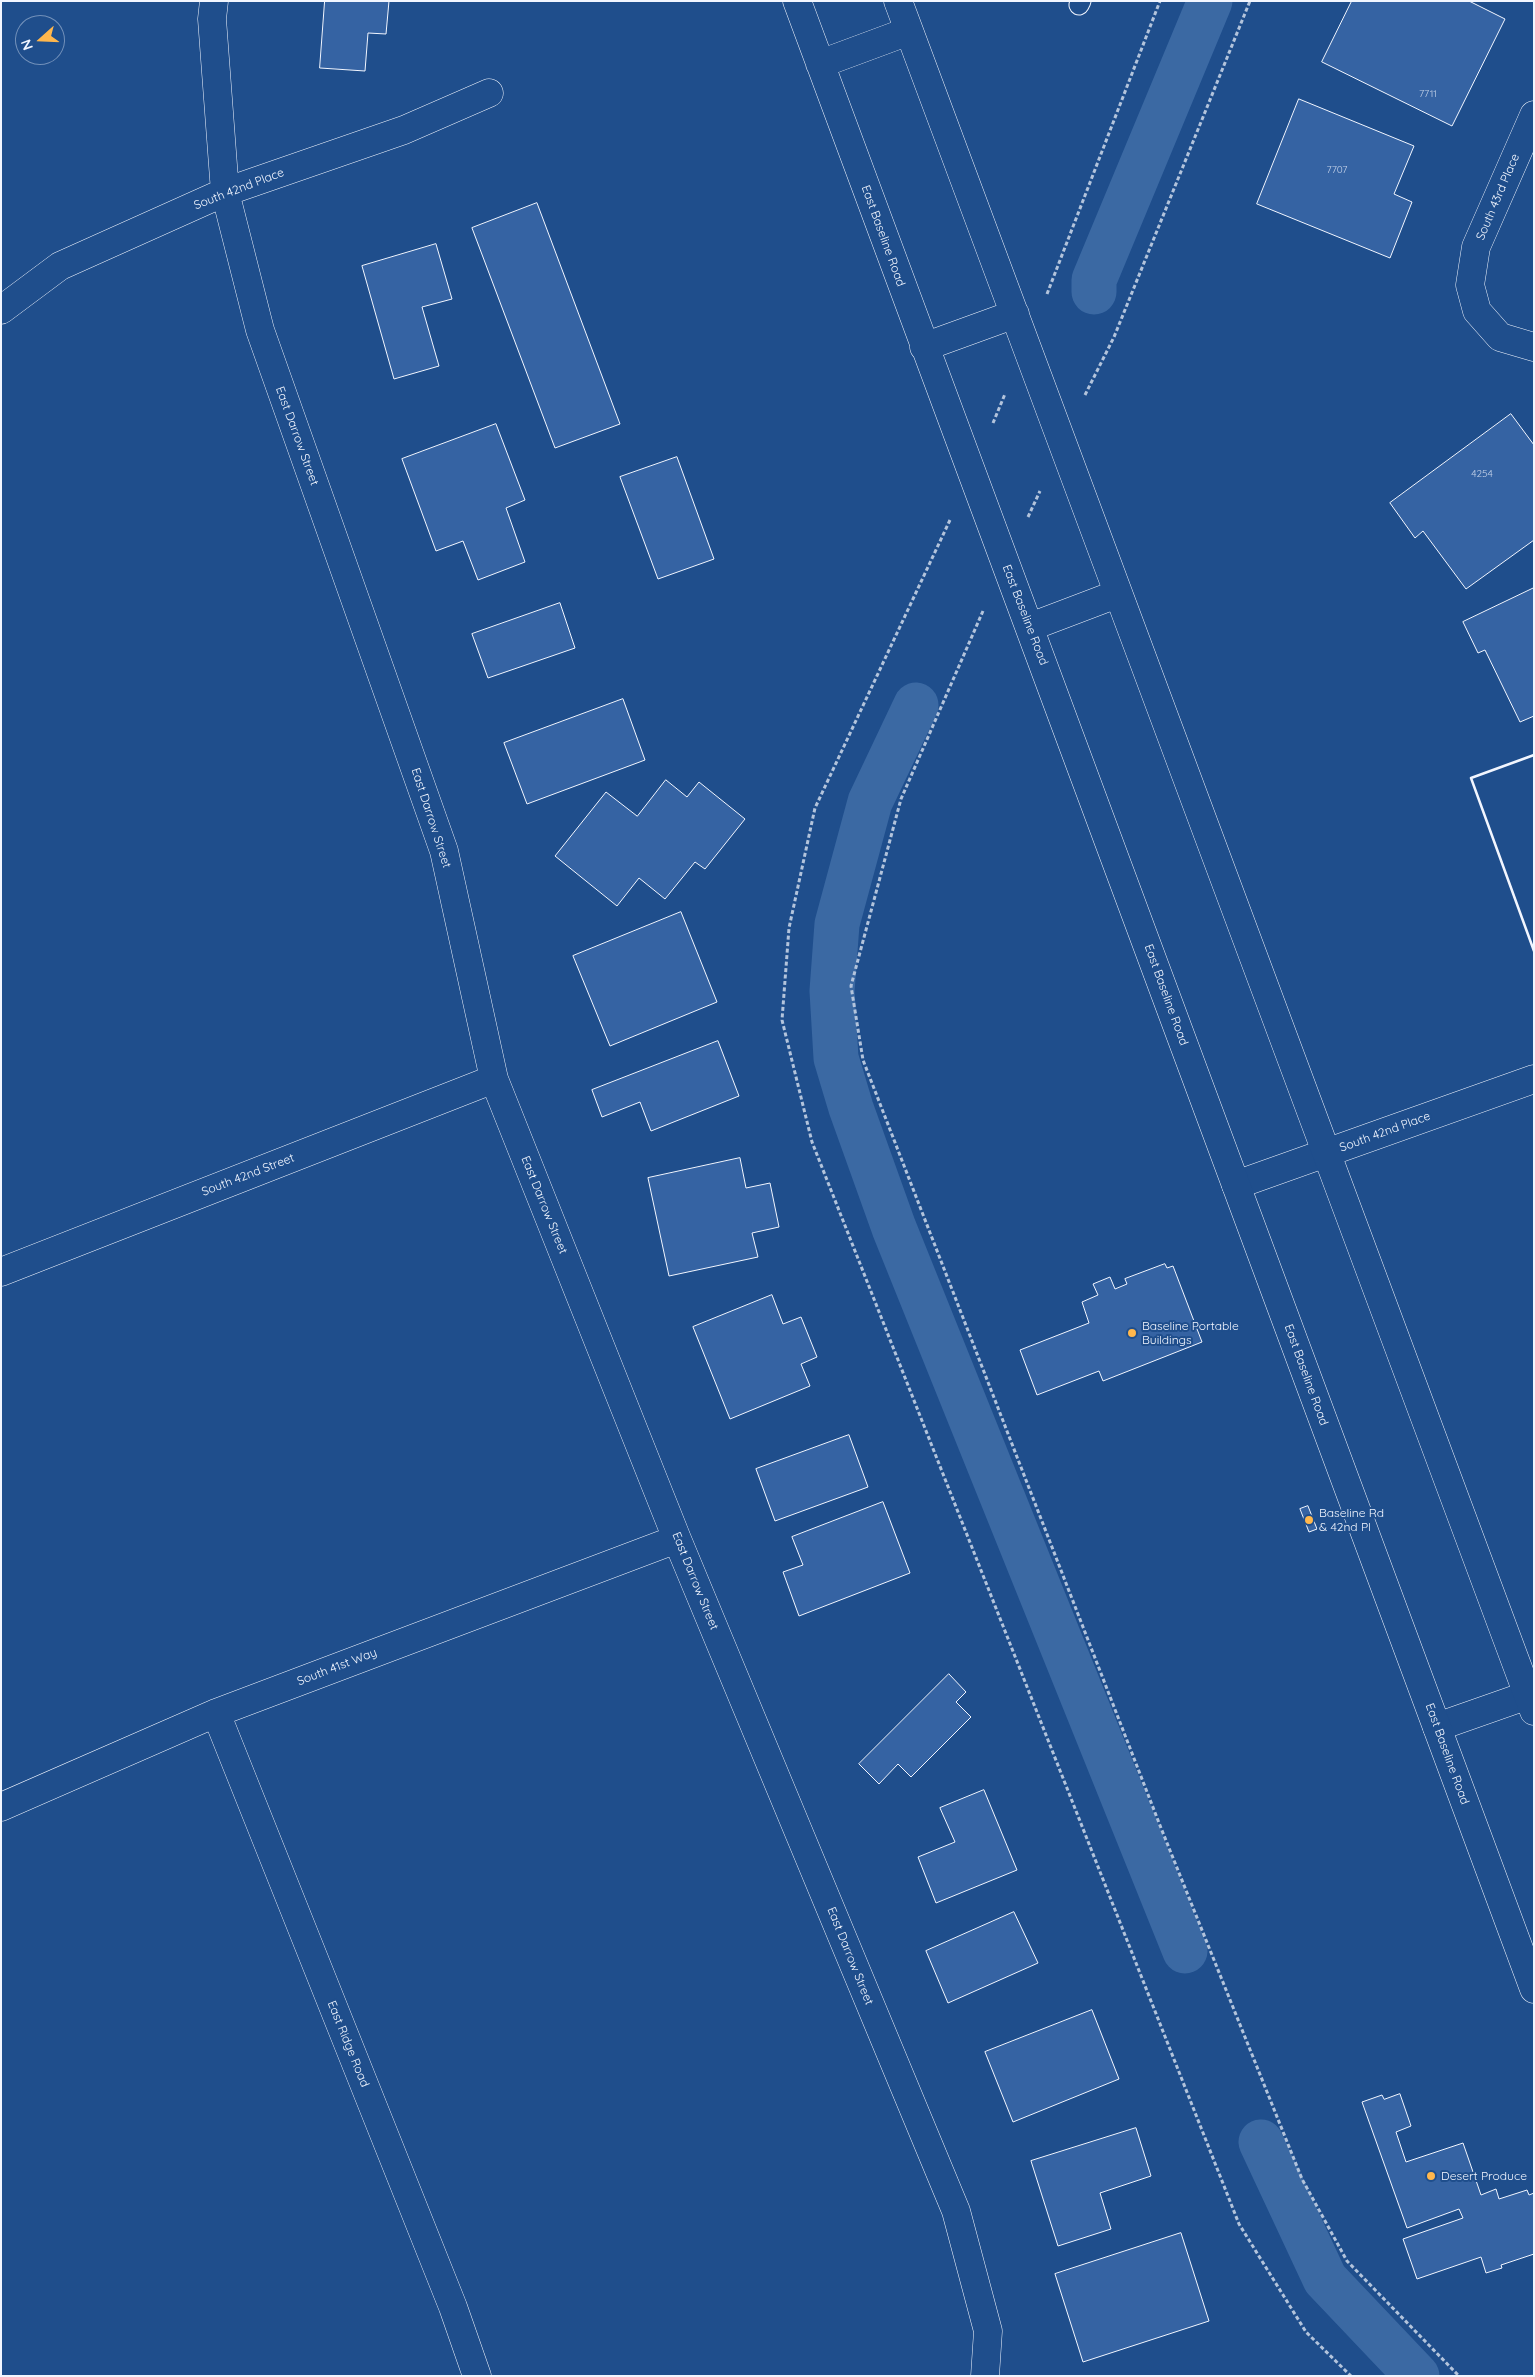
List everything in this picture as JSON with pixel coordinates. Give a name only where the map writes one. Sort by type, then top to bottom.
[{"type":"street","name":"East Darrow Street","points":[[214,1],[212,19],[225,192],[260,330],[444,851],[494,1079],[677,1539],[956,2211],[988,2331],[985,2376]]},
{"type":"street","name":"East Baseline Road","points":[[797,1],[1534,1989]]},
{"type":"street","points":[[898,1],[1325,1153],[1532,1700],[1437,1727]]},
{"type":"street","points":[[820,64],[909,31]]},
{"type":"street","name":"South 42nd Place","points":[[1,310],[60,266],[225,192],[404,130],[489,93]]},
{"type":"street","name":"South 43rd Place","points":[[1534,115],[1476,247],[1470,285],[1477,311],[1500,337],[1534,346]]},
{"type":"street","points":[[924,347],[1015,314]]},
{"type":"street","points":[[1030,627],[1117,594]]},
{"type":"street","name":"South 42nd Street","points":[[1,1272],[494,1079]]},
{"type":"street","name":"South 42nd Place","points":[[1236,1185],[1534,1079]]},
{"type":"street","name":"South 41st Way","points":[[1,1807],[216,1713],[677,1539]]},
{"type":"street","name":"East Ridge Road","points":[[216,1713],[449,2298],[478,2376]]},
{"type":"path","points":[[1160,1],[1060,262],[972,473],[815,808],[789,928],[782,1020],[812,1142],[1239,2224],[1306,2332],[1351,2376]]},
{"type":"path","points":[[1250,1],[1114,337],[1006,566],[974,628],[901,799],[851,986],[863,1060],[1154,1809],[1302,2179],[1347,2261],[1459,2376]]},
{"type":"building","points":[[325,1],[389,1],[386,34],[368,33],[365,71],[320,68]]},
{"type":"building","points":[[1352,1],[1469,1],[1505,19],[1452,126],[1322,62]]},
{"type":"building","points":[[1299,99],[1414,146],[1394,194],[1412,202],[1390,258],[1257,204]]},
{"type":"building","points":[[537,203],[620,424],[555,448],[472,228]]},
{"type":"building","points":[[436,244],[452,299],[422,307],[439,366],[394,379],[362,266]]},
{"type":"building","points":[[1511,414],[1534,445],[1534,540],[1466,589],[1423,531],[1415,538],[1390,503]]},
{"type":"building","points":[[496,424],[525,500],[506,508],[525,562],[478,580],[463,541],[436,551],[402,459]]},
{"type":"building","points":[[677,457],[714,559],[658,579],[620,477]]},
{"type":"building","points":[[1534,588],[1534,716],[1520,722],[1485,650],[1478,653],[1463,622]]},
{"type":"building","points":[[560,603],[575,648],[488,678],[472,634]]},
{"type":"building","points":[[623,699],[645,760],[527,804],[504,743]]},
{"type":"building","points":[[666,780],[687,797],[699,782],[745,819],[705,869],[695,862],[665,899],[639,878],[617,906],[555,856],[606,792],[637,816]]},
{"type":"building","points":[[681,912],[717,1002],[610,1046],[573,956]]},
{"type":"building","points":[[718,1041],[739,1096],[651,1131],[640,1102],[602,1117],[592,1090]]},
{"type":"building","points":[[740,1158],[746,1188],[770,1183],[779,1227],[752,1233],[758,1257],[669,1276],[648,1178]]},
{"type":"building","name":"Baseline Portable Buildings","points":[[1165,1264],[1167,1268],[1173,1266],[1202,1342],[1103,1381],[1099,1371],[1037,1395],[1020,1350],[1089,1323],[1082,1302],[1098,1295],[1093,1284],[1110,1277],[1115,1289],[1127,1284],[1125,1279]]},
{"type":"building","points":[[772,1295],[783,1324],[801,1317],[817,1357],[801,1364],[810,1386],[730,1419],[693,1327]]},
{"type":"building","points":[[849,1435],[868,1487],[775,1521],[756,1469]]},
{"type":"building","points":[[883,1502],[910,1573],[799,1616],[783,1572],[803,1565],[792,1537]]},
{"type":"building","points":[[1308,1506],[1317,1529],[1309,1532],[1300,1509]]},
{"type":"building","points":[[949,1674],[966,1692],[956,1702],[971,1717],[911,1777],[898,1764],[879,1784],[859,1764]]},
{"type":"building","points":[[984,1790],[1017,1870],[936,1903],[918,1857],[955,1842],[940,1808]]},
{"type":"building","points":[[1014,1912],[1038,1963],[948,2003],[926,1951]]},
{"type":"building","points":[[1092,2010],[1119,2079],[1013,2122],[985,2052]]},
{"type":"building","name":"Desert Produce","points":[[1400,2094],[1411,2126],[1396,2132],[1406,2162],[1463,2143],[1481,2195],[1496,2189],[1499,2199],[1527,2190],[1529,2195],[1534,2193],[1534,2254],[1501,2265],[1502,2268],[1486,2273],[1481,2257],[1417,2279],[1403,2239],[1463,2218],[1459,2209],[1407,2228],[1362,2102],[1382,2095],[1384,2099]]},
{"type":"building","points":[[1136,2128],[1151,2176],[1100,2193],[1111,2229],[1058,2246],[1031,2161]]},
{"type":"building","points":[[1181,2233],[1209,2321],[1083,2362],[1055,2274]]},
{"type":"waterway","points":[[1094,292],[1094,280],[1210,1]]},
{"type":"waterway","points":[[916,705],[870,802],[837,924],[832,991],[836,1058],[851,1108],[894,1228],[1185,1951]]},
{"type":"waterway","points":[[1261,2142],[1325,2279],[1417,2376]]},
{"type":"wall","points":[[1534,755],[1471,778],[1534,951]]},
{"type":"place","name":"Baseline Portable Buildings","points":[[1132,1333]]},
{"type":"place","name":"Baseline Rd & 42nd Pl","points":[[1309,1520]]},
{"type":"place","name":"Desert Produce","points":[[1431,2176]]}]
